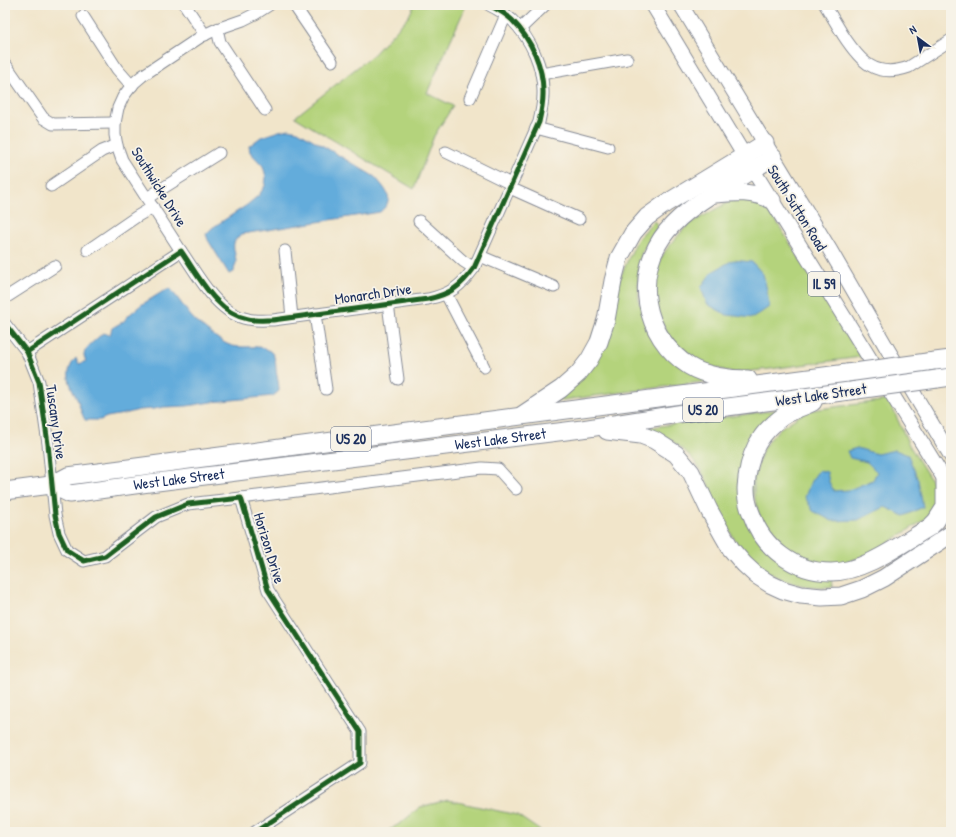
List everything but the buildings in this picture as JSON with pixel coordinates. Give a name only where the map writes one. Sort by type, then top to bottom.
[{"type":"highway","points":[[520,416],[561,389],[578,374],[589,360],[599,342],[606,320],[619,258],[633,233],[642,222],[665,204],[748,163],[769,150]]},
{"type":"highway","points":[[748,163],[713,194],[684,214],[673,224],[658,244],[652,257],[647,276],[646,295],[650,317],[662,341],[690,367],[706,373],[734,379],[790,381]]},
{"type":"highway","points":[[713,194],[741,192],[752,193],[772,200]]},
{"type":"highway","name":"West Lake Street","points":[[5,491],[51,485],[68,476],[951,359]]},
{"type":"highway","name":"West Lake Street","points":[[51,485],[70,494],[582,429],[697,411],[944,378]]},
{"type":"highway","points":[[824,394],[811,403],[789,412],[775,424],[761,438],[752,454],[748,466],[746,490],[748,505],[754,522],[763,538],[774,550],[799,566],[815,571],[832,572],[864,565],[930,527],[945,507],[948,485]]},
{"type":"highway","points":[[582,429],[641,435],[654,440],[676,454],[691,472],[709,510],[731,549],[744,564],[756,575],[770,584],[800,595],[822,597],[841,596],[862,589],[884,578],[951,534]]},
{"type":"main road","name":"South Sutton Road","points":[[653,5],[748,163],[948,485]]},
{"type":"main road","name":"South Sutton Road","points":[[681,5],[830,250],[951,456]]},
{"type":"street","points":[[185,5],[205,35]]},
{"type":"street","name":"Southwicke Drive","points":[[181,251],[122,160],[116,145],[115,124],[118,108],[123,97],[142,76],[205,35],[249,17],[269,5]]},
{"type":"street","points":[[294,5],[332,61]]},
{"type":"street","name":"Monarch Drive","points":[[181,251],[219,304],[226,310],[247,319],[260,320],[292,317],[428,299],[446,294],[461,284],[474,268],[480,256],[539,122],[542,108],[543,94],[541,74],[538,61],[531,46],[520,29],[511,19],[501,11],[489,5]]},
{"type":"street","points":[[520,29],[545,5]]},
{"type":"street","points":[[825,5],[853,50],[864,62],[879,70],[894,71],[909,67],[951,40]]},
{"type":"street","points":[[470,98],[506,15]]},
{"type":"street","points":[[83,16],[117,69],[132,86]]},
{"type":"street","points":[[217,29],[220,42],[265,110]]},
{"type":"street","points":[[541,74],[627,59]]},
{"type":"street","points":[[6,65],[43,118],[53,124],[115,124]]},
{"type":"street","points":[[536,128],[608,147]]},
{"type":"street","points":[[51,186],[102,152],[116,145]]},
{"type":"street","points":[[446,152],[510,186],[579,219]]},
{"type":"street","points":[[88,250],[136,217],[150,202],[219,153]]},
{"type":"street","points":[[419,221],[463,261],[474,268]]},
{"type":"street","points":[[27,352],[181,251]]},
{"type":"street","points":[[285,251],[292,317]]},
{"type":"street","points":[[480,256],[554,287]]},
{"type":"street","points":[[5,298],[55,266]]},
{"type":"street","points":[[446,294],[484,367]]},
{"type":"street","points":[[388,304],[398,379]]},
{"type":"street","points":[[315,314],[326,389]]},
{"type":"street","name":"Tuscany Drive","points":[[5,324],[27,352],[39,382],[48,444],[51,485]]},
{"type":"street","points":[[241,498],[482,468],[498,469],[516,489]]},
{"type":"street","name":"Horizon Drive","points":[[51,485],[59,532],[67,550],[84,561],[105,556],[156,517],[182,506],[241,498],[268,590],[360,732],[360,762],[255,832]]},
{"type":"green space","points":[[414,5],[458,5],[465,8],[427,93],[453,106],[434,136],[414,189],[295,117],[374,54],[409,16]]},
{"type":"green space","points":[[738,198],[764,204],[770,211],[861,357],[733,373],[695,361],[672,342],[655,309],[653,280],[660,260],[666,250],[691,223]]},
{"type":"green space","points":[[654,221],[658,226],[642,252],[639,265],[639,303],[709,381],[556,401],[568,392],[637,240]]},
{"type":"green space","points":[[889,400],[909,445],[934,485],[937,492],[937,505],[929,517],[875,551],[843,564],[817,563],[793,555],[773,539],[760,518],[754,496],[754,479],[763,448],[779,429],[807,411]]},
{"type":"green space","points":[[784,409],[757,435],[749,526],[831,578],[832,587],[810,586],[793,583],[774,575],[757,565],[743,551],[734,539],[716,506],[704,475],[691,457],[666,437],[646,428]]},
{"type":"green space","points":[[448,800],[517,815],[542,832],[385,832],[401,823],[420,807]]},
{"type":"water","points":[[289,129],[298,131],[375,177],[388,194],[388,203],[380,212],[242,234],[235,240],[234,247],[236,263],[234,272],[229,274],[208,240],[206,234],[212,228],[247,205],[259,195],[265,186],[266,177],[263,166],[250,152],[249,146],[261,137]]},
{"type":"water","points":[[733,260],[752,262],[763,274],[769,307],[753,318],[727,315],[707,304],[701,287],[712,272]]},
{"type":"water","points":[[170,288],[187,312],[202,327],[218,339],[232,346],[256,347],[267,349],[271,352],[275,360],[279,391],[273,396],[139,410],[100,420],[85,420],[70,383],[69,374],[72,363],[76,358],[79,364],[86,361],[84,355],[85,351],[103,333],[110,335],[112,328],[124,321],[141,305]]},
{"type":"water","points":[[857,448],[877,454],[895,450],[908,455],[918,480],[923,507],[904,516],[885,507],[858,520],[832,521],[813,511],[805,497],[811,481],[819,470],[827,472],[829,482],[834,491],[849,490],[873,480],[877,472],[867,462],[850,458],[847,451]]},
{"type":"cycle path","points":[[27,352],[181,251],[201,282],[218,302],[237,316],[251,320],[273,320],[428,299],[443,295],[455,288],[465,280],[474,268],[539,122],[542,105],[543,85],[539,64],[535,54],[525,36],[512,20],[504,13],[489,5]]},
{"type":"cycle path","points":[[5,324],[27,352],[39,382],[48,444],[55,515],[59,533],[67,550],[84,561],[105,556],[156,517],[188,504],[241,498],[268,590],[360,732],[360,763],[255,832]]}]
